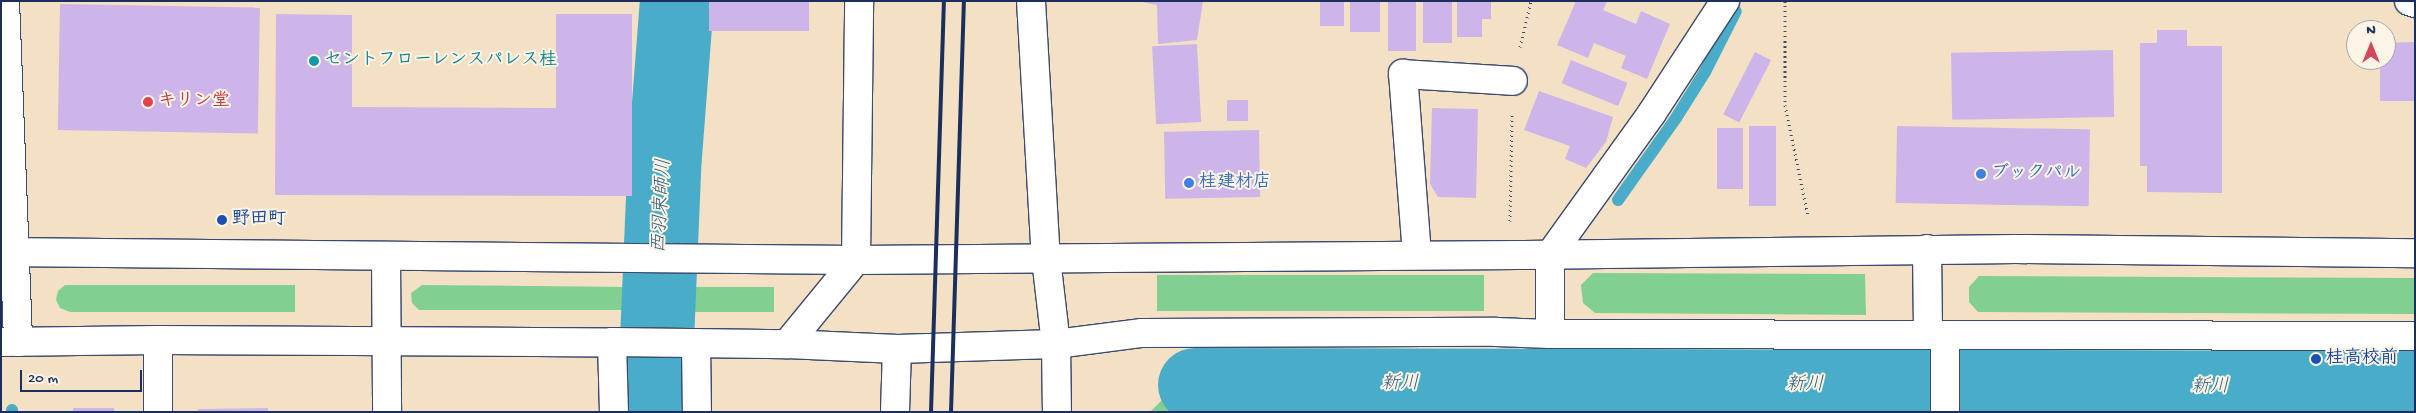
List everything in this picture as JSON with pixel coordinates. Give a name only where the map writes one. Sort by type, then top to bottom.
[{"type":"street","points":[[5,1],[10,342],[158,340],[623,342],[787,344],[897,349],[1056,344],[1142,333],[1496,332],[1550,334],[2415,336]]},
{"type":"street","points":[[787,344],[856,260],[859,1]]},
{"type":"street","points":[[1032,1],[1046,259],[1056,344],[1057,412]]},
{"type":"street","points":[[1550,334],[1550,255],[1652,113],[1725,1]]},
{"type":"street","points":[[2409,1],[2415,3]]},
{"type":"street","points":[[1417,255],[1403,74],[1512,81]]},
{"type":"street","points":[[8,252],[856,260],[1550,255],[1927,249],[2415,253]]},
{"type":"street","points":[[1927,249],[1945,412]]},
{"type":"street","points":[[386,256],[387,412]]},
{"type":"street","points":[[158,340],[158,412]]},
{"type":"street","points":[[614,412],[623,342]]},
{"type":"street","points":[[688,343],[697,412]]},
{"type":"street","points":[[895,412],[897,349]]},
{"type":"path","points":[[1509,255],[1512,81],[1531,1]]},
{"type":"path","points":[[1785,1],[1785,105],[1809,217]]},
{"type":"green space","points":[[1593,273],[1865,274],[1866,315],[1595,313],[1583,303],[1581,285]]},
{"type":"green space","points":[[1157,275],[1484,275],[1484,311],[1157,311]]},
{"type":"green space","points":[[1979,276],[2415,278],[2415,314],[1978,312],[1969,302],[1969,287]]},
{"type":"green space","points":[[65,285],[295,285],[295,312],[70,312],[60,308],[56,300],[58,291]]},
{"type":"green space","points":[[422,285],[632,287],[632,310],[419,310],[412,303],[411,293]]},
{"type":"green space","points":[[688,287],[774,287],[774,312],[688,312]]},
{"type":"green space","points":[[1169,393],[1852,400],[1852,412],[1150,412]]},
{"type":"building","points":[[709,1],[809,1],[809,31],[709,31]]},
{"type":"building","points":[[1137,1],[1203,1],[1197,40],[1158,44],[1157,5]]},
{"type":"building","points":[[1320,1],[1344,1],[1344,26],[1320,26]]},
{"type":"building","points":[[1350,1],[1380,1],[1380,32],[1350,32]]},
{"type":"building","points":[[1388,1],[1416,1],[1416,51],[1388,51]]},
{"type":"building","points":[[1423,1],[1452,1],[1452,43],[1423,43]]},
{"type":"building","points":[[1457,1],[1491,1],[1491,19],[1482,19],[1482,37],[1457,37]]},
{"type":"building","points":[[1576,1],[1607,2],[1603,10],[1636,24],[1641,11],[1670,24],[1647,79],[1621,68],[1626,56],[1594,43],[1588,58],[1557,45]]},
{"type":"building","points":[[60,4],[260,7],[258,133],[58,130]]},
{"type":"building","name":"セントフローレンスパレス桂","points":[[276,14],[352,15],[352,107],[556,108],[556,14],[632,14],[632,196],[275,195]]},
{"type":"building","points":[[2157,30],[2187,30],[2187,46],[2222,46],[2222,193],[2147,192],[2147,166],[2140,166],[2140,43],[2157,43]]},
{"type":"building","points":[[2415,42],[2415,101],[2380,101],[2380,70],[2396,70],[2396,43]]},
{"type":"building","points":[[1197,44],[1201,122],[1156,124],[1152,46]]},
{"type":"building","points":[[2113,50],[2114,117],[1952,120],[1951,53]]},
{"type":"building","points":[[1755,52],[1771,60],[1739,123],[1723,114]]},
{"type":"building","points":[[1571,60],[1628,83],[1618,106],[1562,83]]},
{"type":"building","points":[[1539,91],[1613,117],[1606,142],[1586,168],[1565,159],[1570,146],[1524,130]]},
{"type":"building","points":[[1227,100],[1248,100],[1248,121],[1227,121]]},
{"type":"building","points":[[1432,108],[1478,109],[1476,198],[1438,197],[1430,184]]},
{"type":"building","points":[[1749,126],[1776,126],[1776,206],[1749,206]]},
{"type":"building","points":[[1897,126],[2090,129],[2089,206],[1896,203]]},
{"type":"building","points":[[1717,128],[1743,128],[1743,189],[1717,189]]},
{"type":"building","points":[[1259,130],[1260,197],[1165,199],[1164,132]]},
{"type":"building","points":[[73,408],[114,408],[114,412],[73,412]]},
{"type":"building","points":[[268,408],[268,412],[198,412],[198,409]]},
{"type":"waterway","name":"西羽束師川","points":[[654,412],[664,169],[677,1]]},
{"type":"waterway","points":[[1618,200],[1676,118],[1705,72],[1736,11]]},
{"type":"waterway","name":"新川","points":[[1195,385],[2415,388]]},
{"type":"railway","points":[[931,412],[944,1]]},
{"type":"railway","points":[[951,412],[964,1]]},
{"type":"place","name":"セントフローレンスパレス桂","points":[[314,61]]},
{"type":"place","name":"キリン堂","points":[[148,102]]},
{"type":"place","name":"ブックパル","points":[[1981,174]]},
{"type":"place","name":"桂建材店","points":[[1189,183]]},
{"type":"place","name":"野田町","points":[[222,220]]},
{"type":"place","name":"桂高校前","points":[[2316,359]]}]
